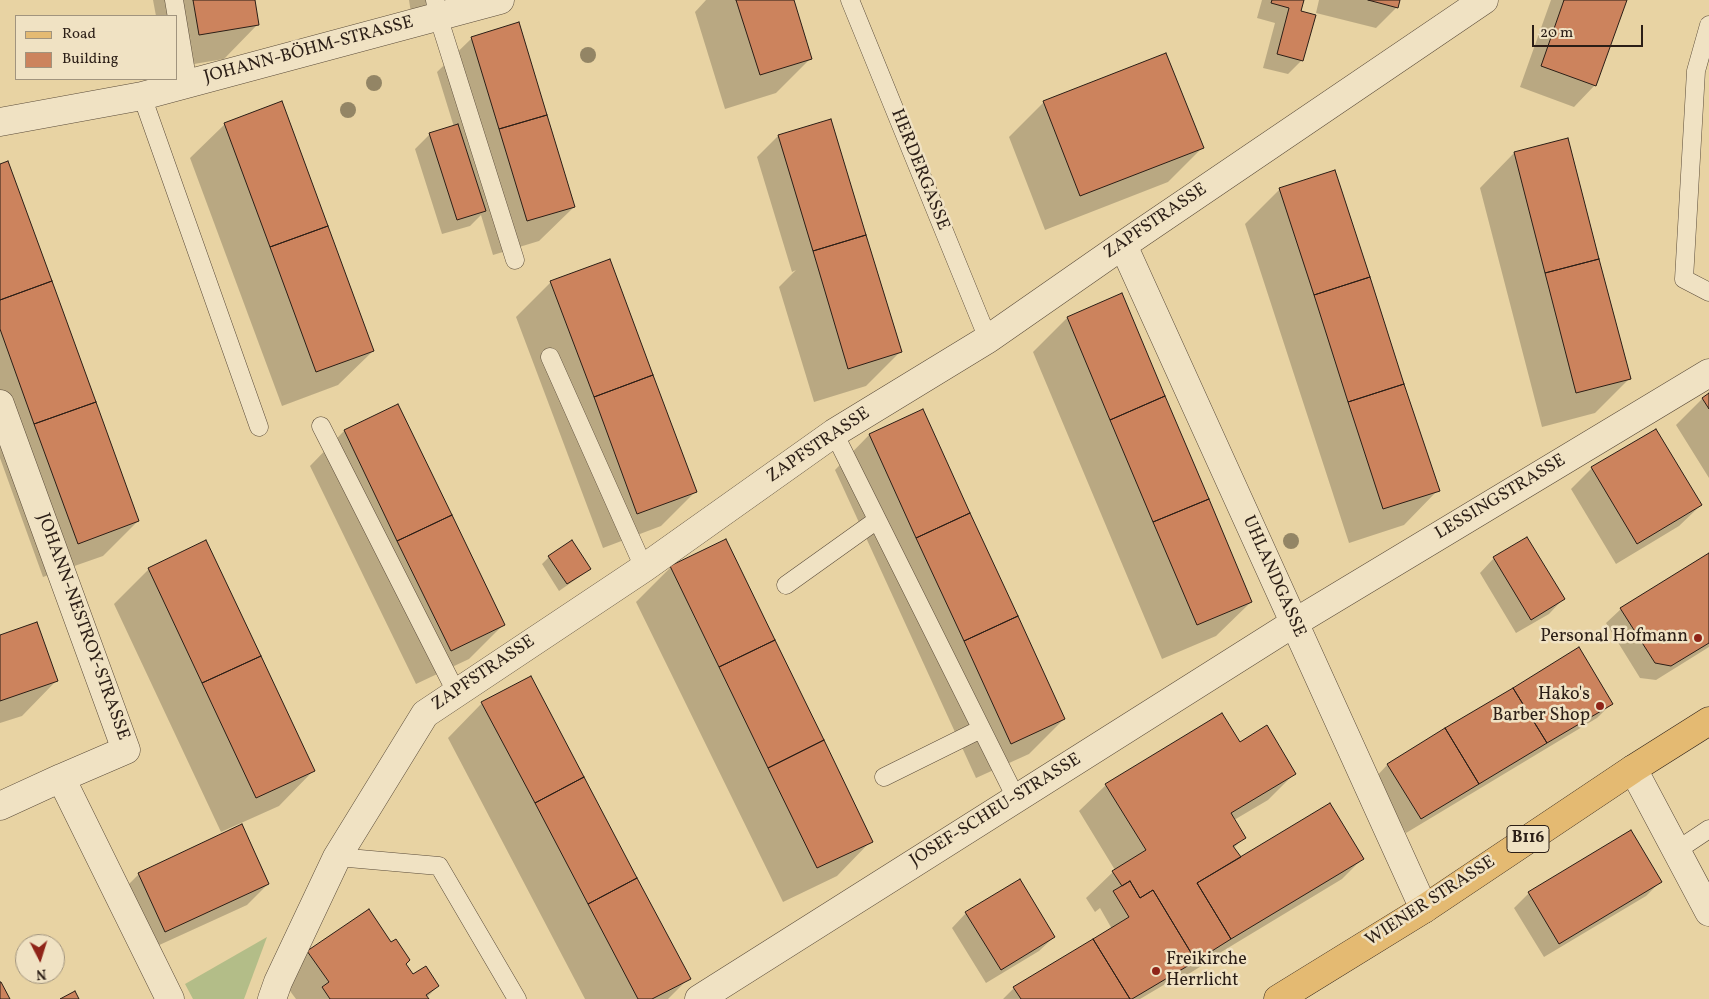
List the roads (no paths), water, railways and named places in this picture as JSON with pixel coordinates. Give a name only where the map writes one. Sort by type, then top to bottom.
[{"type":"main road","name":"WIENER STRASSE","points":[[1279,999],[1424,909],[1709,721]]},
{"type":"street","name":"JOHANN-BÖHM-STRASSE","points":[[0,122],[142,96],[188,84],[437,8],[500,0]]},
{"type":"street","name":"ZAPFSTRASSE","points":[[272,999],[278,982],[336,857],[425,714],[644,568],[834,433],[988,339],[1484,0]]},
{"type":"street","name":"UHLANDGASSE","points":[[1123,245],[1424,909]]},
{"type":"street","name":"LESSINGSTRASSE","points":[[1294,623],[1709,373]]},
{"type":"street","name":"JOHANN-NESTROY-STRASSE","points":[[0,404],[126,750],[61,778]]},
{"type":"street","name":"JOSEF-SCHEU-STRASSE","points":[[699,999],[1294,623]]},
{"type":"street","points":[[1633,770],[1709,912]]},
{"type":"street","points":[[0,806],[61,778],[170,999]]},
{"type":"lane","points":[[174,0],[176,15]]},
{"type":"lane","name":"HERDERGASSE","points":[[850,0],[988,339]]},
{"type":"lane","points":[[437,8],[515,260]]},
{"type":"lane","points":[[178,24],[188,84]]},
{"type":"lane","points":[[1709,25],[1696,71],[1684,279],[1709,292]]},
{"type":"lane","points":[[142,96],[259,426]]},
{"type":"lane","points":[[550,357],[644,568]]},
{"type":"lane","points":[[321,426],[456,692]]},
{"type":"lane","points":[[834,433],[1016,798]]},
{"type":"lane","points":[[786,584],[877,520]]},
{"type":"lane","points":[[884,777],[981,728]]},
{"type":"lane","points":[[1676,851],[1706,831]]},
{"type":"lane","points":[[336,857],[439,866],[517,999]]},
{"type":"place","name":"Personal Hofmann","points":[[1698,638]]},
{"type":"place","name":"Hako's Barber Shop","points":[[1600,706]]},
{"type":"place","name":"Freikirche Herrlicht","points":[[1156,971]]}]
